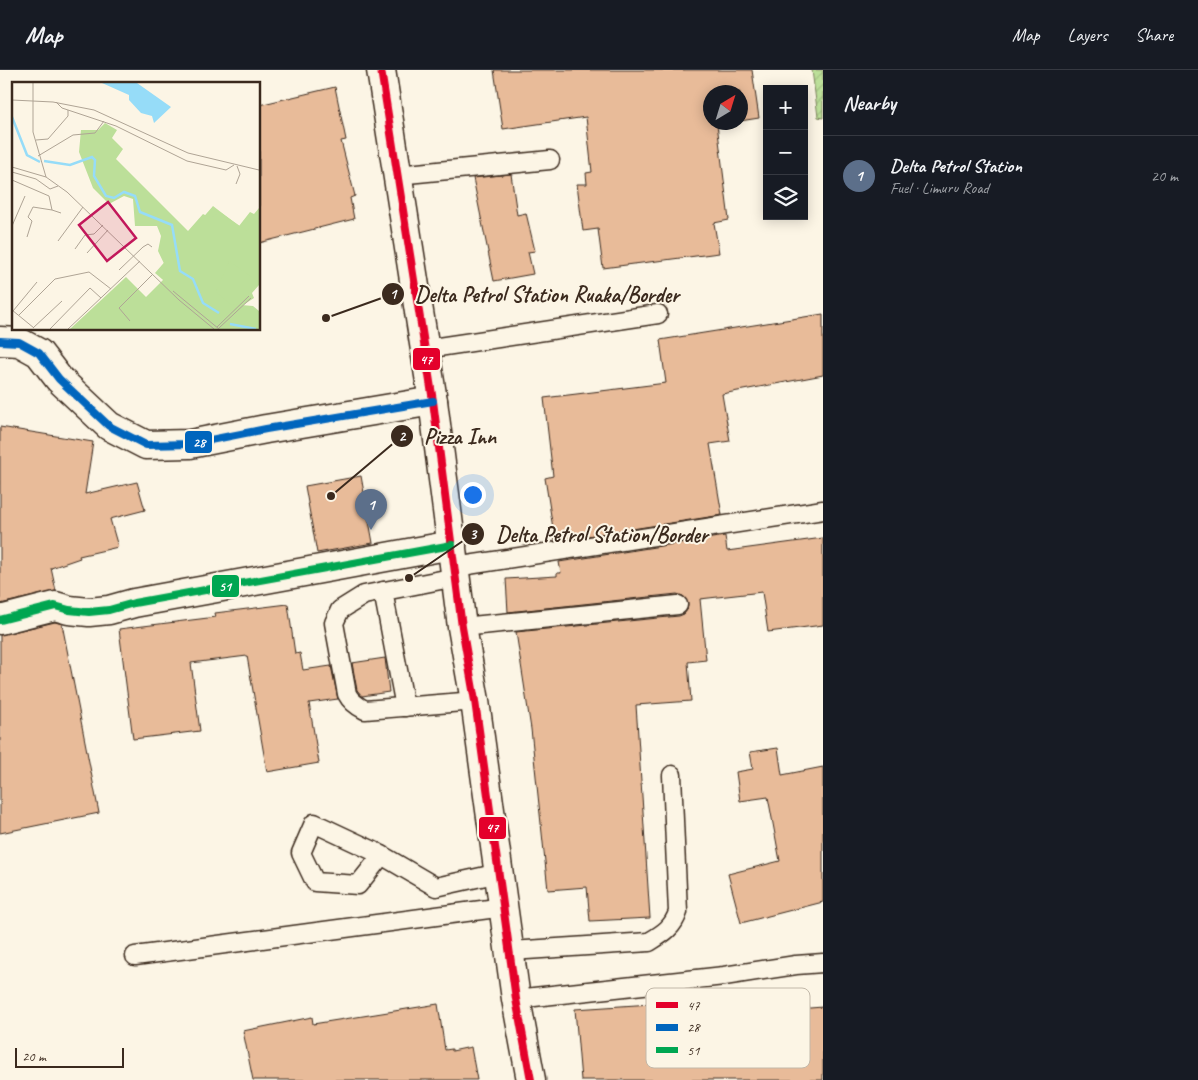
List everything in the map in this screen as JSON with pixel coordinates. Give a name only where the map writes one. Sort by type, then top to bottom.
[{"type":"main road","points":[[381,70],[433,401],[462,627],[511,951],[516,999],[531,1080]]},
{"type":"main road","points":[[0,341],[18,342],[39,353],[59,379],[109,426],[146,445],[190,444],[266,429],[433,401]]},
{"type":"main road","points":[[0,620],[55,606],[77,611],[109,610],[134,603],[454,563]]},
{"type":"lane","points":[[397,175],[550,160]]},
{"type":"lane","points":[[424,349],[658,314]]},
{"type":"lane","points":[[474,701],[365,710],[354,704],[347,694],[334,623],[336,616],[348,604],[364,595],[383,591],[454,563],[823,510]]},
{"type":"lane","points":[[383,591],[405,707]]},
{"type":"lane","points":[[462,627],[678,605]]},
{"type":"lane","points":[[511,951],[649,942],[666,932],[675,922],[678,912],[672,775]]},
{"type":"lane","points":[[382,855],[358,885],[314,882],[302,854],[314,823],[382,855],[436,887],[499,873]]},
{"type":"lane","points":[[136,956],[504,907]]},
{"type":"lane","points":[[516,999],[823,963]]},
{"type":"green space","points":[[812,70],[823,70],[823,118],[818,117]]},
{"type":"building","points":[[494,70],[752,70],[759,118],[748,120],[748,85],[703,85],[703,130],[718,130],[729,220],[714,223],[719,253],[603,268],[598,229],[583,231],[577,184],[587,184],[586,173],[592,172],[586,117],[503,129]]},
{"type":"building","points":[[335,87],[346,140],[341,141],[355,196],[350,198],[354,219],[260,243],[260,105]]},
{"type":"building","points":[[511,174],[517,215],[526,213],[535,251],[528,252],[533,274],[494,281],[473,178]]},
{"type":"building","points":[[823,314],[823,375],[722,394],[730,441],[710,444],[722,515],[555,541],[545,478],[553,476],[544,398],[666,383],[660,340]]},
{"type":"building","points":[[0,427],[93,442],[85,494],[137,482],[145,510],[110,519],[118,547],[79,556],[80,558],[51,568],[56,591],[0,604]]},
{"type":"building","points":[[361,476],[373,543],[317,553],[305,486]]},
{"type":"building","points":[[725,536],[727,551],[823,538],[823,625],[768,632],[762,592],[700,599],[706,660],[688,662],[691,701],[636,705],[650,918],[590,921],[587,887],[548,890],[531,729],[516,632],[679,616],[687,610],[688,603],[683,596],[677,594],[508,612],[506,579],[557,576],[557,573],[561,573],[559,562]]},
{"type":"building","points":[[288,604],[295,654],[300,653],[303,670],[331,666],[338,699],[309,703],[319,763],[267,772],[247,656],[191,663],[200,731],[133,739],[119,629],[216,617],[215,613]]},
{"type":"building","points":[[55,622],[62,624],[99,813],[0,833],[0,635]]},
{"type":"building","points":[[385,658],[389,692],[362,696],[357,690],[352,663]]},
{"type":"building","points":[[778,748],[782,775],[823,767],[823,902],[741,923],[728,874],[780,861],[768,797],[740,801],[736,772],[753,769],[750,752]]},
{"type":"building","points":[[438,1004],[445,1050],[452,1049],[452,1051],[471,1047],[477,1080],[253,1080],[243,1031],[312,1017],[313,1024]]},
{"type":"building","points":[[646,1004],[646,1068],[810,1068],[810,1008],[823,1007],[823,1080],[581,1080],[575,1009]]},
{"type":"transit line","name":"47","points":[[381,70],[433,401],[462,627],[475,701],[516,999],[531,1080]]},
{"type":"transit line","name":"28","points":[[0,341],[19,342],[39,353],[59,379],[109,426],[146,445],[190,444],[266,429],[433,401]]},
{"type":"transit line","name":"51","points":[[0,620],[55,606],[69,610],[89,612],[109,610],[134,603],[452,545]]},
{"type":"place","name":"Delta Petrol Station Ruaka/Border","points":[[326,318]]},
{"type":"place","name":"Pizza Inn","points":[[331,496]]},
{"type":"place","name":"Delta Petrol Station","points":[[371,530]]},
{"type":"place","name":"Delta Petrol Station/Border","points":[[409,578]]}]
